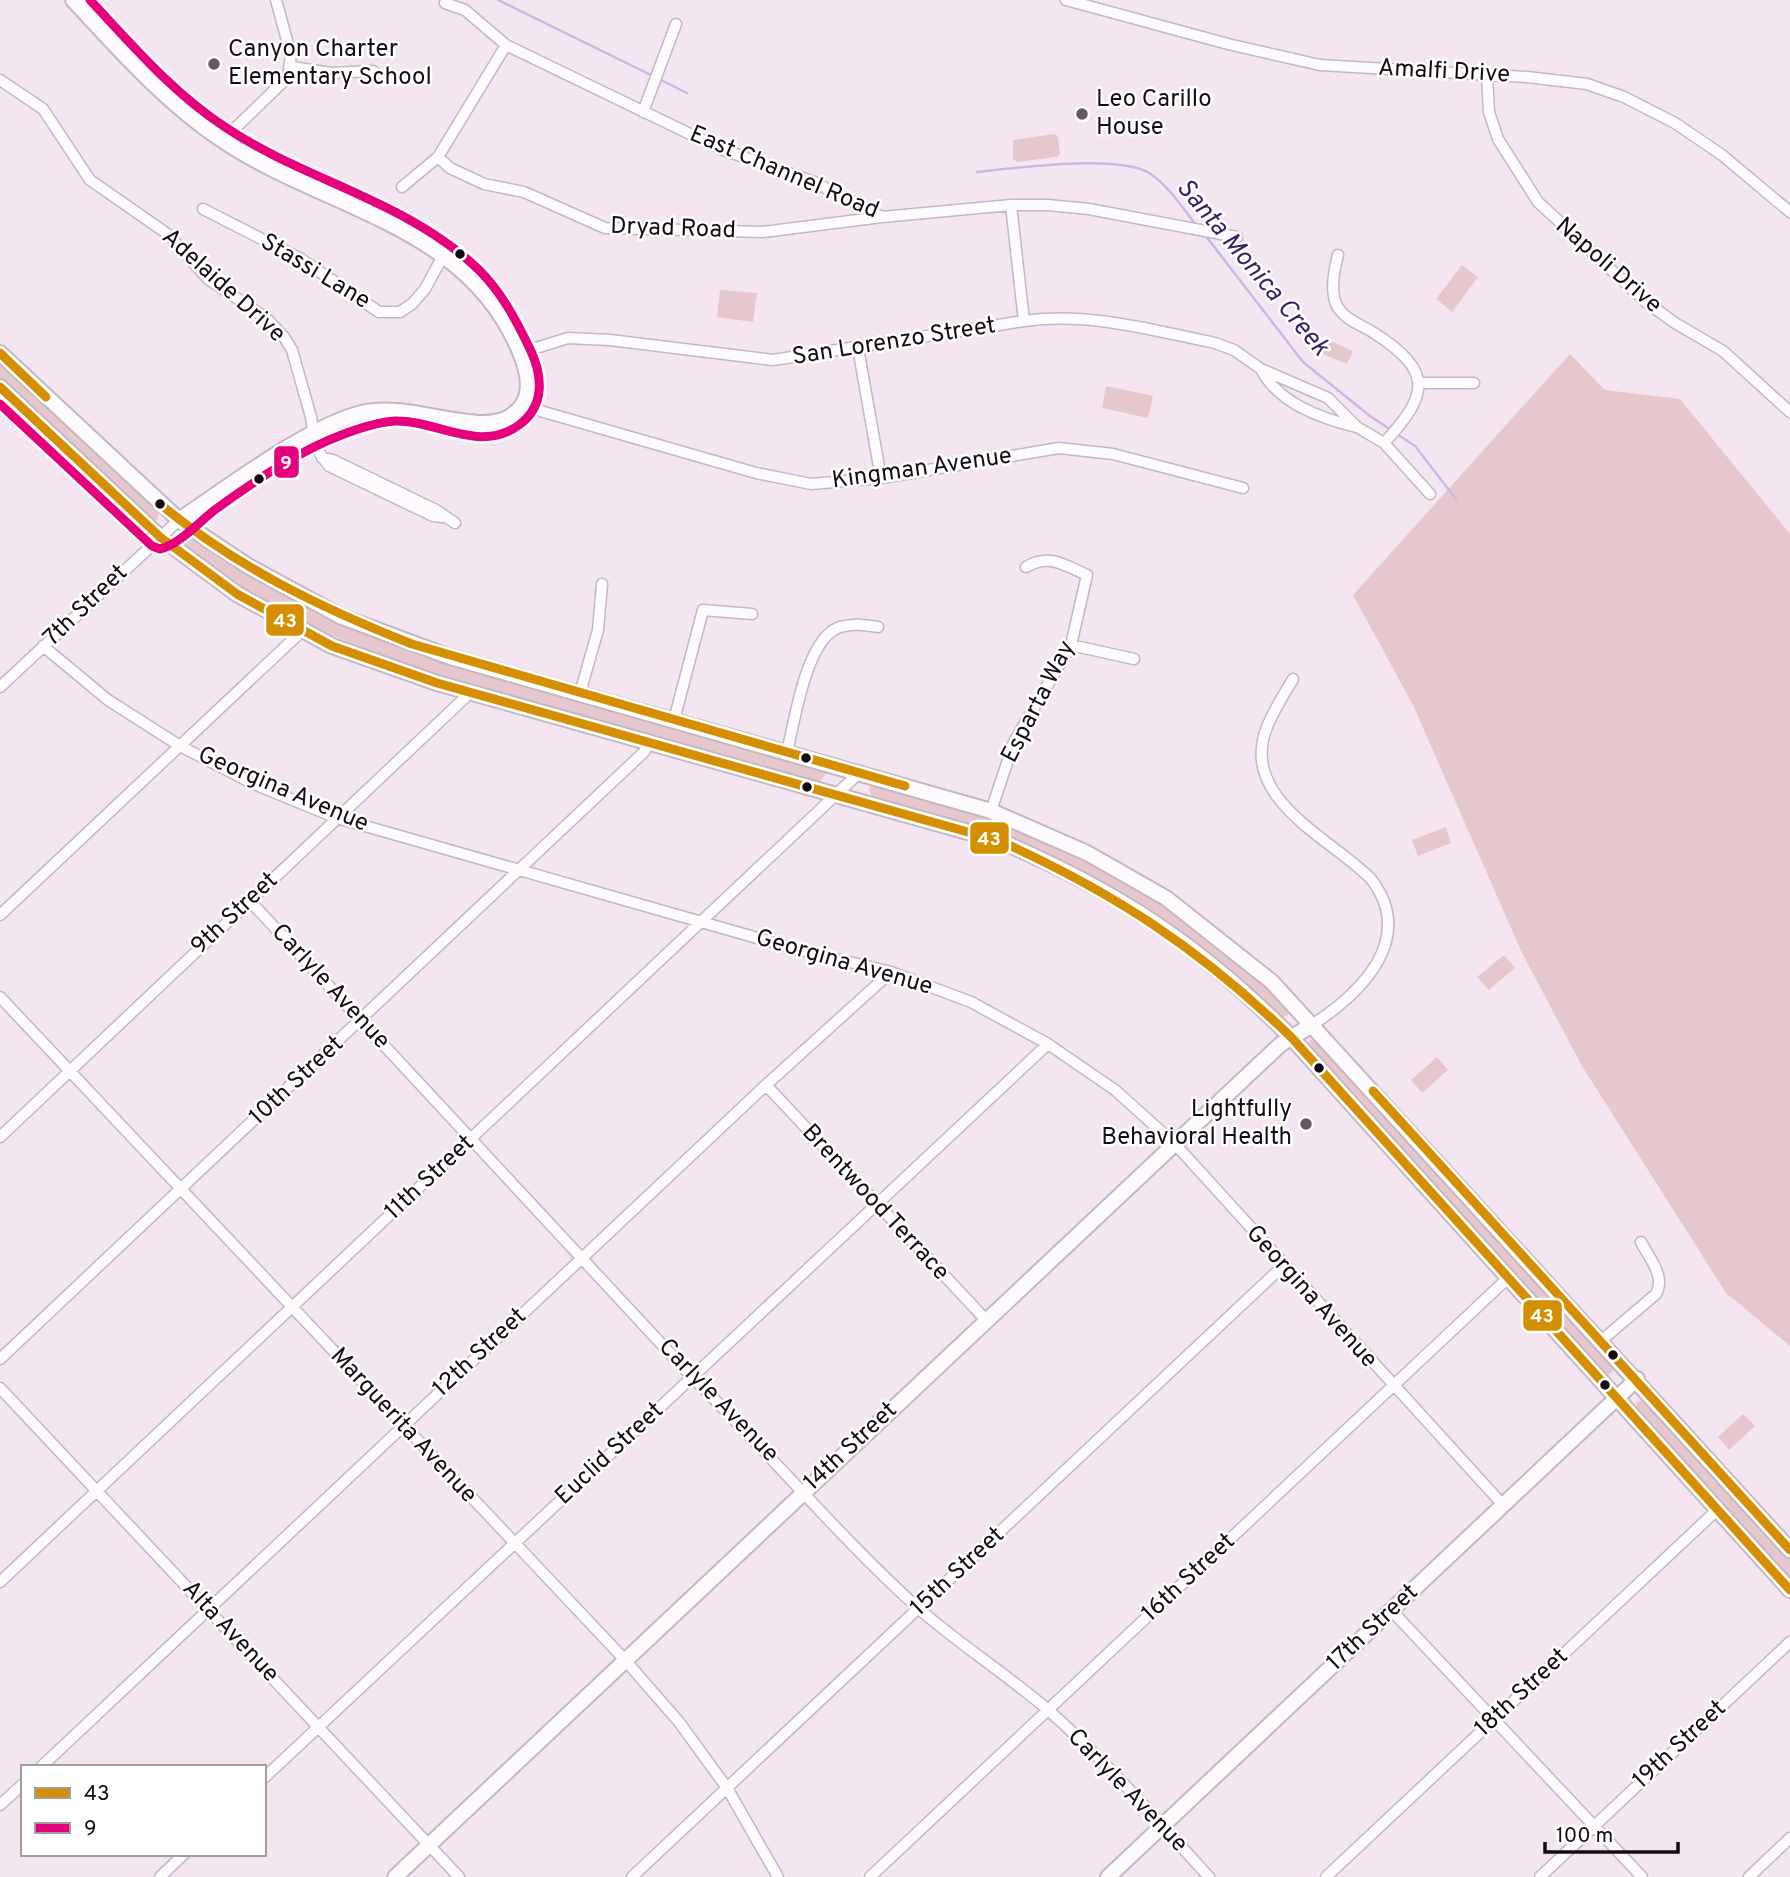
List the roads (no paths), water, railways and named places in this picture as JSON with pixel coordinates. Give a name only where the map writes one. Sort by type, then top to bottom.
[{"type":"main road","points":[[73,0],[133,64],[222,141],[300,182],[412,235],[444,254],[492,304],[520,353],[529,382],[523,406]]},
{"type":"main road","points":[[0,353],[179,520],[248,566],[342,617],[450,657],[991,811],[1075,847],[1166,898],[1239,953],[1312,1025],[1788,1544]]},
{"type":"main road","points":[[0,387],[160,537],[237,594],[302,631],[399,671],[1000,841],[1086,879],[1195,950],[1249,995],[1291,1037],[1790,1590]]},
{"type":"main road","name":"7th Street","points":[[179,520],[269,460],[355,415],[378,410],[412,411],[479,425],[499,422],[523,406]]},
{"type":"main road","name":"14th Street","points":[[396,1877],[1175,1144],[1291,1037],[1312,1025]]},
{"type":"main road","name":"17th Street","points":[[1108,1877],[1637,1379]]},
{"type":"street","points":[[222,141],[288,77],[292,67],[276,0]]},
{"type":"street","name":"Amalfi Drive","points":[[1066,0],[1228,44],[1320,65],[1573,81],[1624,97],[1675,123],[1703,142],[1790,212]]},
{"type":"street","name":"East Channel Road","points":[[445,3],[465,10],[506,45],[721,149],[814,182],[881,217],[1011,205],[1089,209],[1237,237]]},
{"type":"street","points":[[643,112],[676,24]]},
{"type":"street","points":[[402,187],[438,157],[506,45]]},
{"type":"street","points":[[292,67],[331,73],[373,71]]},
{"type":"street","name":"Napoli Drive","points":[[1487,75],[1489,112],[1498,139],[1538,202],[1646,302],[1723,352],[1790,412]]},
{"type":"street","name":"Adelaide Drive","points":[[0,80],[43,109],[90,180],[169,235],[208,279],[266,318],[284,337],[292,350],[321,458],[329,466],[384,489],[432,516],[455,523]]},
{"type":"street","name":"Dryad Road","points":[[438,157],[450,168],[484,184],[524,192],[605,229],[763,232],[881,217]]},
{"type":"street","points":[[1011,205],[1024,321]]},
{"type":"street","name":"Stassi Lane","points":[[203,209],[301,259],[379,312],[400,312],[412,304],[425,289],[444,254]]},
{"type":"street","points":[[1338,255],[1333,292],[1342,313],[1408,359],[1419,383],[1418,401],[1411,414],[1384,443]]},
{"type":"street","name":"San Lorenzo Street","points":[[520,353],[569,338],[773,360],[1024,321],[1068,316],[1093,318],[1234,350],[1261,369],[1328,398],[1357,427],[1384,443],[1430,494]]},
{"type":"street","points":[[858,348],[881,478]]},
{"type":"street","name":"San Lorenzo Street","points":[[1261,369],[1266,380],[1286,399],[1332,421],[1357,427]]},
{"type":"street","points":[[1419,383],[1474,383]]},
{"type":"street","name":"Kingman Avenue","points":[[523,406],[786,481],[811,484],[881,478],[1059,448],[1083,449],[1243,488]]},
{"type":"street","name":"7th Street","points":[[0,687],[179,520]]},
{"type":"street","name":"Esparta Way","points":[[991,811],[1014,742],[1071,645],[1087,575],[1049,558],[1026,567]]},
{"type":"street","points":[[580,693],[598,629],[602,584]]},
{"type":"street","points":[[674,720],[704,610],[752,614]]},
{"type":"street","points":[[787,752],[818,645],[839,627],[856,624],[878,627]]},
{"type":"street","points":[[0,915],[302,631]]},
{"type":"street","points":[[1071,645],[1134,659]]},
{"type":"street","name":"Georgina Avenue","points":[[43,646],[108,700],[180,746],[254,784],[337,818],[796,949],[891,972],[971,1002],[1048,1044],[1115,1090],[1175,1144],[1392,1386],[1503,1505]]},
{"type":"street","points":[[1293,679],[1267,727],[1262,743],[1268,785],[1283,805],[1371,879],[1379,889],[1388,913],[1388,937],[1377,964],[1366,980],[1312,1025]]},
{"type":"street","name":"9th Street","points":[[0,1137],[471,692]]},
{"type":"street","name":"10th Street","points":[[0,1359],[522,871],[644,752],[650,741]]},
{"type":"street","name":"11th Street","points":[[0,1582],[859,773]]},
{"type":"street","name":"Carlyle Avenue","points":[[250,901],[692,1377],[804,1491],[919,1608],[1048,1710],[1163,1826],[1209,1877]]},
{"type":"street","name":"12th Street","points":[[43,1765],[766,1085],[891,972]]},
{"type":"street","name":"Marguerita Avenue","points":[[0,997],[625,1660],[680,1722],[727,1788],[778,1877]]},
{"type":"street","name":"Euclid Street","points":[[266,1776],[1048,1044]]},
{"type":"street","name":"Brentwood Terrace","points":[[766,1085],[986,1321]]},
{"type":"street","points":[[1602,1340],[1656,1294],[1660,1287],[1658,1273],[1641,1242]]},
{"type":"street","name":"15th Street","points":[[632,1877],[1283,1266]]},
{"type":"street","name":"16th Street","points":[[870,1877],[1507,1278]]},
{"type":"street","name":"Alta Avenue","points":[[0,1388],[459,1877]]},
{"type":"street","name":"18th Street","points":[[1326,1877],[1717,1510]]},
{"type":"street","points":[[1392,1611],[1642,1877]]},
{"type":"street","name":"19th Street","points":[[1540,1877],[1790,1642]]},
{"type":"street","points":[[0,1805],[21,1786]]},
{"type":"street","points":[[1749,1877],[1790,1838]]},
{"type":"street","points":[[160,1877],[182,1856]]},
{"type":"waterway","name":"Santa Monica Creek","points":[[498,0],[653,76]]},
{"type":"waterway","name":"Santa Monica Creek","points":[[659,79],[687,93]]},
{"type":"waterway","name":"Santa Monica Creek","points":[[977,172],[1091,163],[1134,167],[1149,173],[1162,183],[1196,225]]},
{"type":"waterway","name":"Santa Monica Creek","points":[[1205,235],[1303,362],[1370,416],[1415,446],[1456,499]]},
{"type":"place","name":"Canyon Charter Elementary School","points":[[214,64]]},
{"type":"place","name":"Leo Carillo House","points":[[1082,114]]},
{"type":"place","name":"Lightfully Behavioral Health","points":[[1306,1124]]}]
